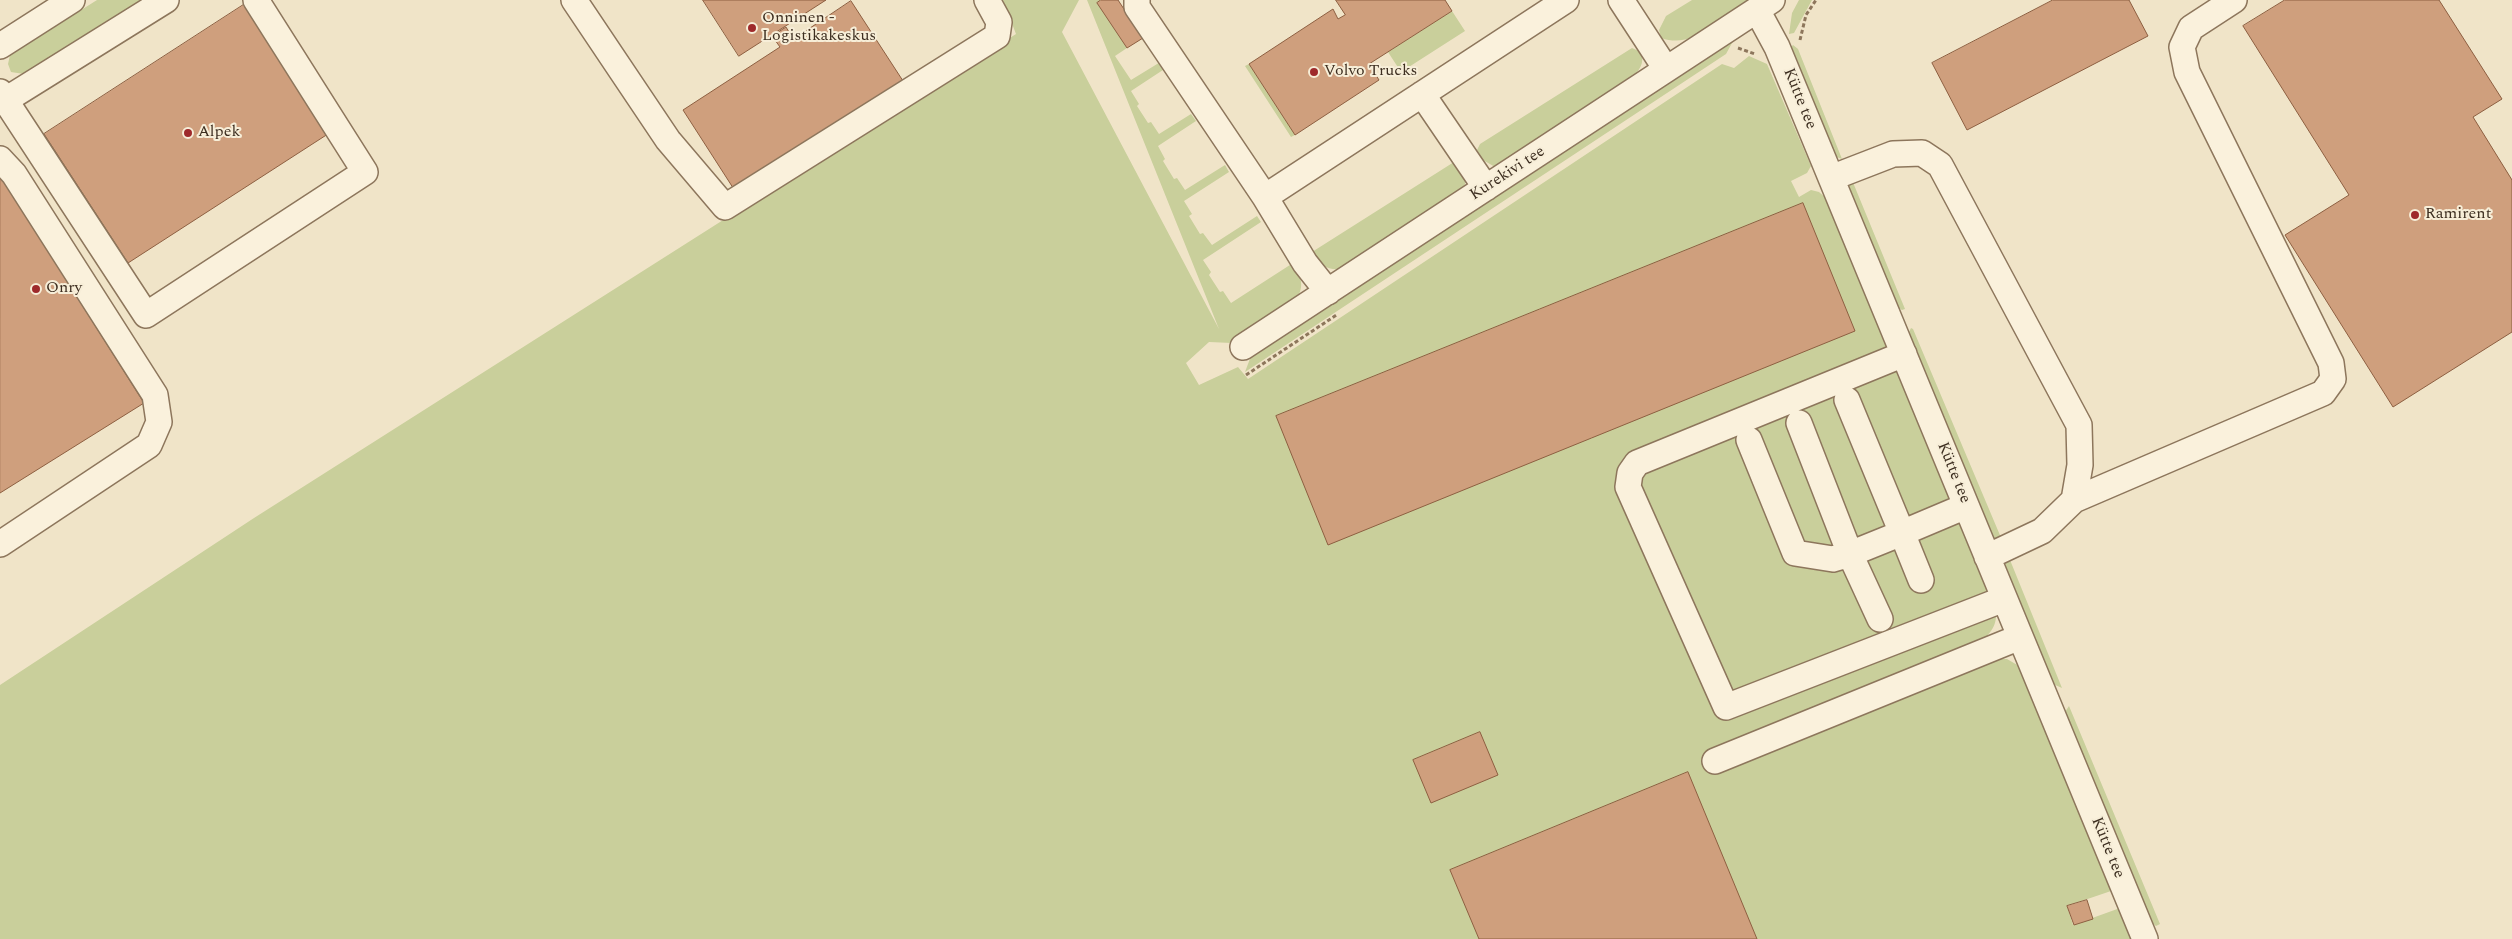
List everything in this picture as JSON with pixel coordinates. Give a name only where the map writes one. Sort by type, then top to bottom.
[{"type":"street","points":[[0,46],[72,0]]},
{"type":"street","points":[[166,0],[2,96],[146,315],[365,172],[256,0]]},
{"type":"street","points":[[574,0],[668,140],[725,207],[997,36],[999,22],[987,0]]},
{"type":"street","points":[[1137,0],[1137,7],[1265,197],[1305,263],[1328,292]]},
{"type":"street","points":[[1265,197],[1566,0]]},
{"type":"street","points":[[1621,0],[1666,70]]},
{"type":"street","points":[[1987,557],[2042,531],[2074,500],[2323,393],[2333,379],[2331,362],[2187,72],[2182,47],[2191,28],[2234,0]]},
{"type":"street","name":"Kurekivi tee","points":[[1243,348],[1764,5]]},
{"type":"street","name":"Kütte tee","points":[[1764,5],[1788,42],[1831,178],[2145,939]]},
{"type":"street","points":[[1422,94],[1486,188]]},
{"type":"street","points":[[1831,178],[1893,154],[1922,153],[1940,165],[2079,425],[2080,465],[2074,500]]},
{"type":"street","points":[[0,159],[14,174],[155,395],[159,422],[149,445],[0,544]]},
{"type":"street","points":[[1904,354],[1638,463],[1630,473],[1628,486],[1726,707],[2004,599]]},
{"type":"street","points":[[1847,400],[1921,580]]},
{"type":"street","points":[[1799,423],[1850,554],[1880,619]]},
{"type":"street","points":[[1749,440],[1794,553],[1833,559],[1850,554],[1966,506]]},
{"type":"street","points":[[1715,761],[2020,636]]},
{"type":"path","points":[[1731,52],[1735,47],[1760,56],[1788,42]]},
{"type":"path","points":[[1246,375],[1345,309]]},
{"type":"green space","points":[[97,0],[141,0],[24,74],[11,72],[8,64],[10,55]]},
{"type":"green space","points":[[1003,0],[1079,0],[1062,32],[1219,329],[1087,0],[1101,0],[1097,3],[1127,48],[1115,56],[1131,80],[1162,61],[1166,68],[1131,91],[1139,104],[1137,106],[1148,123],[1151,122],[1159,134],[1191,114],[1196,121],[1158,146],[1165,159],[1163,161],[1174,179],[1177,178],[1185,190],[1225,165],[1229,172],[1184,201],[1192,214],[1189,216],[1200,234],[1203,233],[1212,245],[1257,216],[1261,222],[1203,260],[1211,272],[1209,275],[1220,292],[1223,291],[1231,303],[1293,263],[1301,282],[1300,291],[1295,302],[1232,343],[1209,342],[1186,363],[1199,385],[1238,367],[1248,379],[1722,64],[1734,68],[1749,56],[1767,64],[1811,166],[1807,173],[1791,181],[1799,197],[1811,190],[1819,192],[1827,199],[1995,604],[1995,624],[1982,641],[1992,659],[2007,659],[2019,666],[2111,891],[2067,906],[2073,925],[2120,908],[2133,939],[0,939],[0,685],[254,518],[1016,34]]},
{"type":"green space","points":[[1692,0],[1750,0],[1694,37],[1678,40],[1661,38],[1659,30],[1666,16]]},
{"type":"green space","points":[[1799,0],[1812,0],[1794,33],[1789,34],[1792,13]]},
{"type":"green space","points":[[1452,11],[1465,31],[1401,72],[1388,52]]},
{"type":"green space","points":[[1728,42],[1732,43],[1726,54],[1245,372],[1251,356]]},
{"type":"green space","points":[[1793,45],[1798,49],[1842,159],[1834,156],[1791,47]]},
{"type":"green space","points":[[1632,48],[1641,52],[1642,63],[1632,78],[1495,167],[1483,160],[1477,150],[1480,144]]},
{"type":"green space","points":[[1249,64],[1295,135],[1291,137],[1245,66]]},
{"type":"green space","points":[[1454,162],[1466,178],[1464,189],[1347,268],[1331,269],[1326,267],[1312,252]]},
{"type":"green space","points":[[1852,180],[1905,309],[1902,310],[1895,305],[1848,192],[1848,185]]},
{"type":"green space","points":[[1911,328],[2002,540],[1996,541],[1992,536],[1908,334]]},
{"type":"green space","points":[[2006,560],[2010,560],[2062,688],[2053,684],[2005,566]]},
{"type":"green space","points":[[2069,706],[2160,924],[2156,926],[2151,922],[2065,712]]},
{"type":"building","name":"Onninen - Logistikakeskus","points":[[703,0],[826,0],[739,56]]},
{"type":"building","points":[[1101,0],[1118,0],[1143,38],[1127,48],[1097,3]]},
{"type":"building","name":"Volvo Trucks","points":[[1336,0],[1445,0],[1452,11],[1369,64],[1379,80],[1295,135],[1249,64],[1333,9],[1338,19],[1345,15]]},
{"type":"building","points":[[2053,0],[2129,0],[2148,36],[1967,130],[1932,63]]},
{"type":"building","name":"Ramirent","points":[[2285,0],[2439,0],[2502,99],[2473,117],[2512,180],[2512,332],[2393,407],[2285,235],[2349,195],[2243,26]]},
{"type":"building","points":[[851,1],[905,84],[737,194],[683,110],[780,47],[772,36],[786,27],[793,39]]},
{"type":"building","name":"Alpek","points":[[248,2],[331,132],[128,263],[44,134]]},
{"type":"building","name":"Onry","points":[[0,175],[144,403],[0,493]]},
{"type":"building","points":[[1803,203],[1855,331],[1328,545],[1276,416]]},
{"type":"building","points":[[1480,732],[1498,775],[1431,803],[1413,760]]},
{"type":"building","points":[[1688,772],[1757,939],[1479,939],[1450,870]]},
{"type":"building","points":[[2087,900],[2093,919],[2074,925],[2067,906]]},
{"type":"place","name":"Onninen - Logistikakeskus","points":[[752,28]]},
{"type":"place","name":"Volvo Trucks","points":[[1314,72]]},
{"type":"place","name":"Alpek","points":[[188,133]]},
{"type":"place","name":"Ramirent","points":[[2415,215]]},
{"type":"place","name":"Onry","points":[[36,289]]}]
